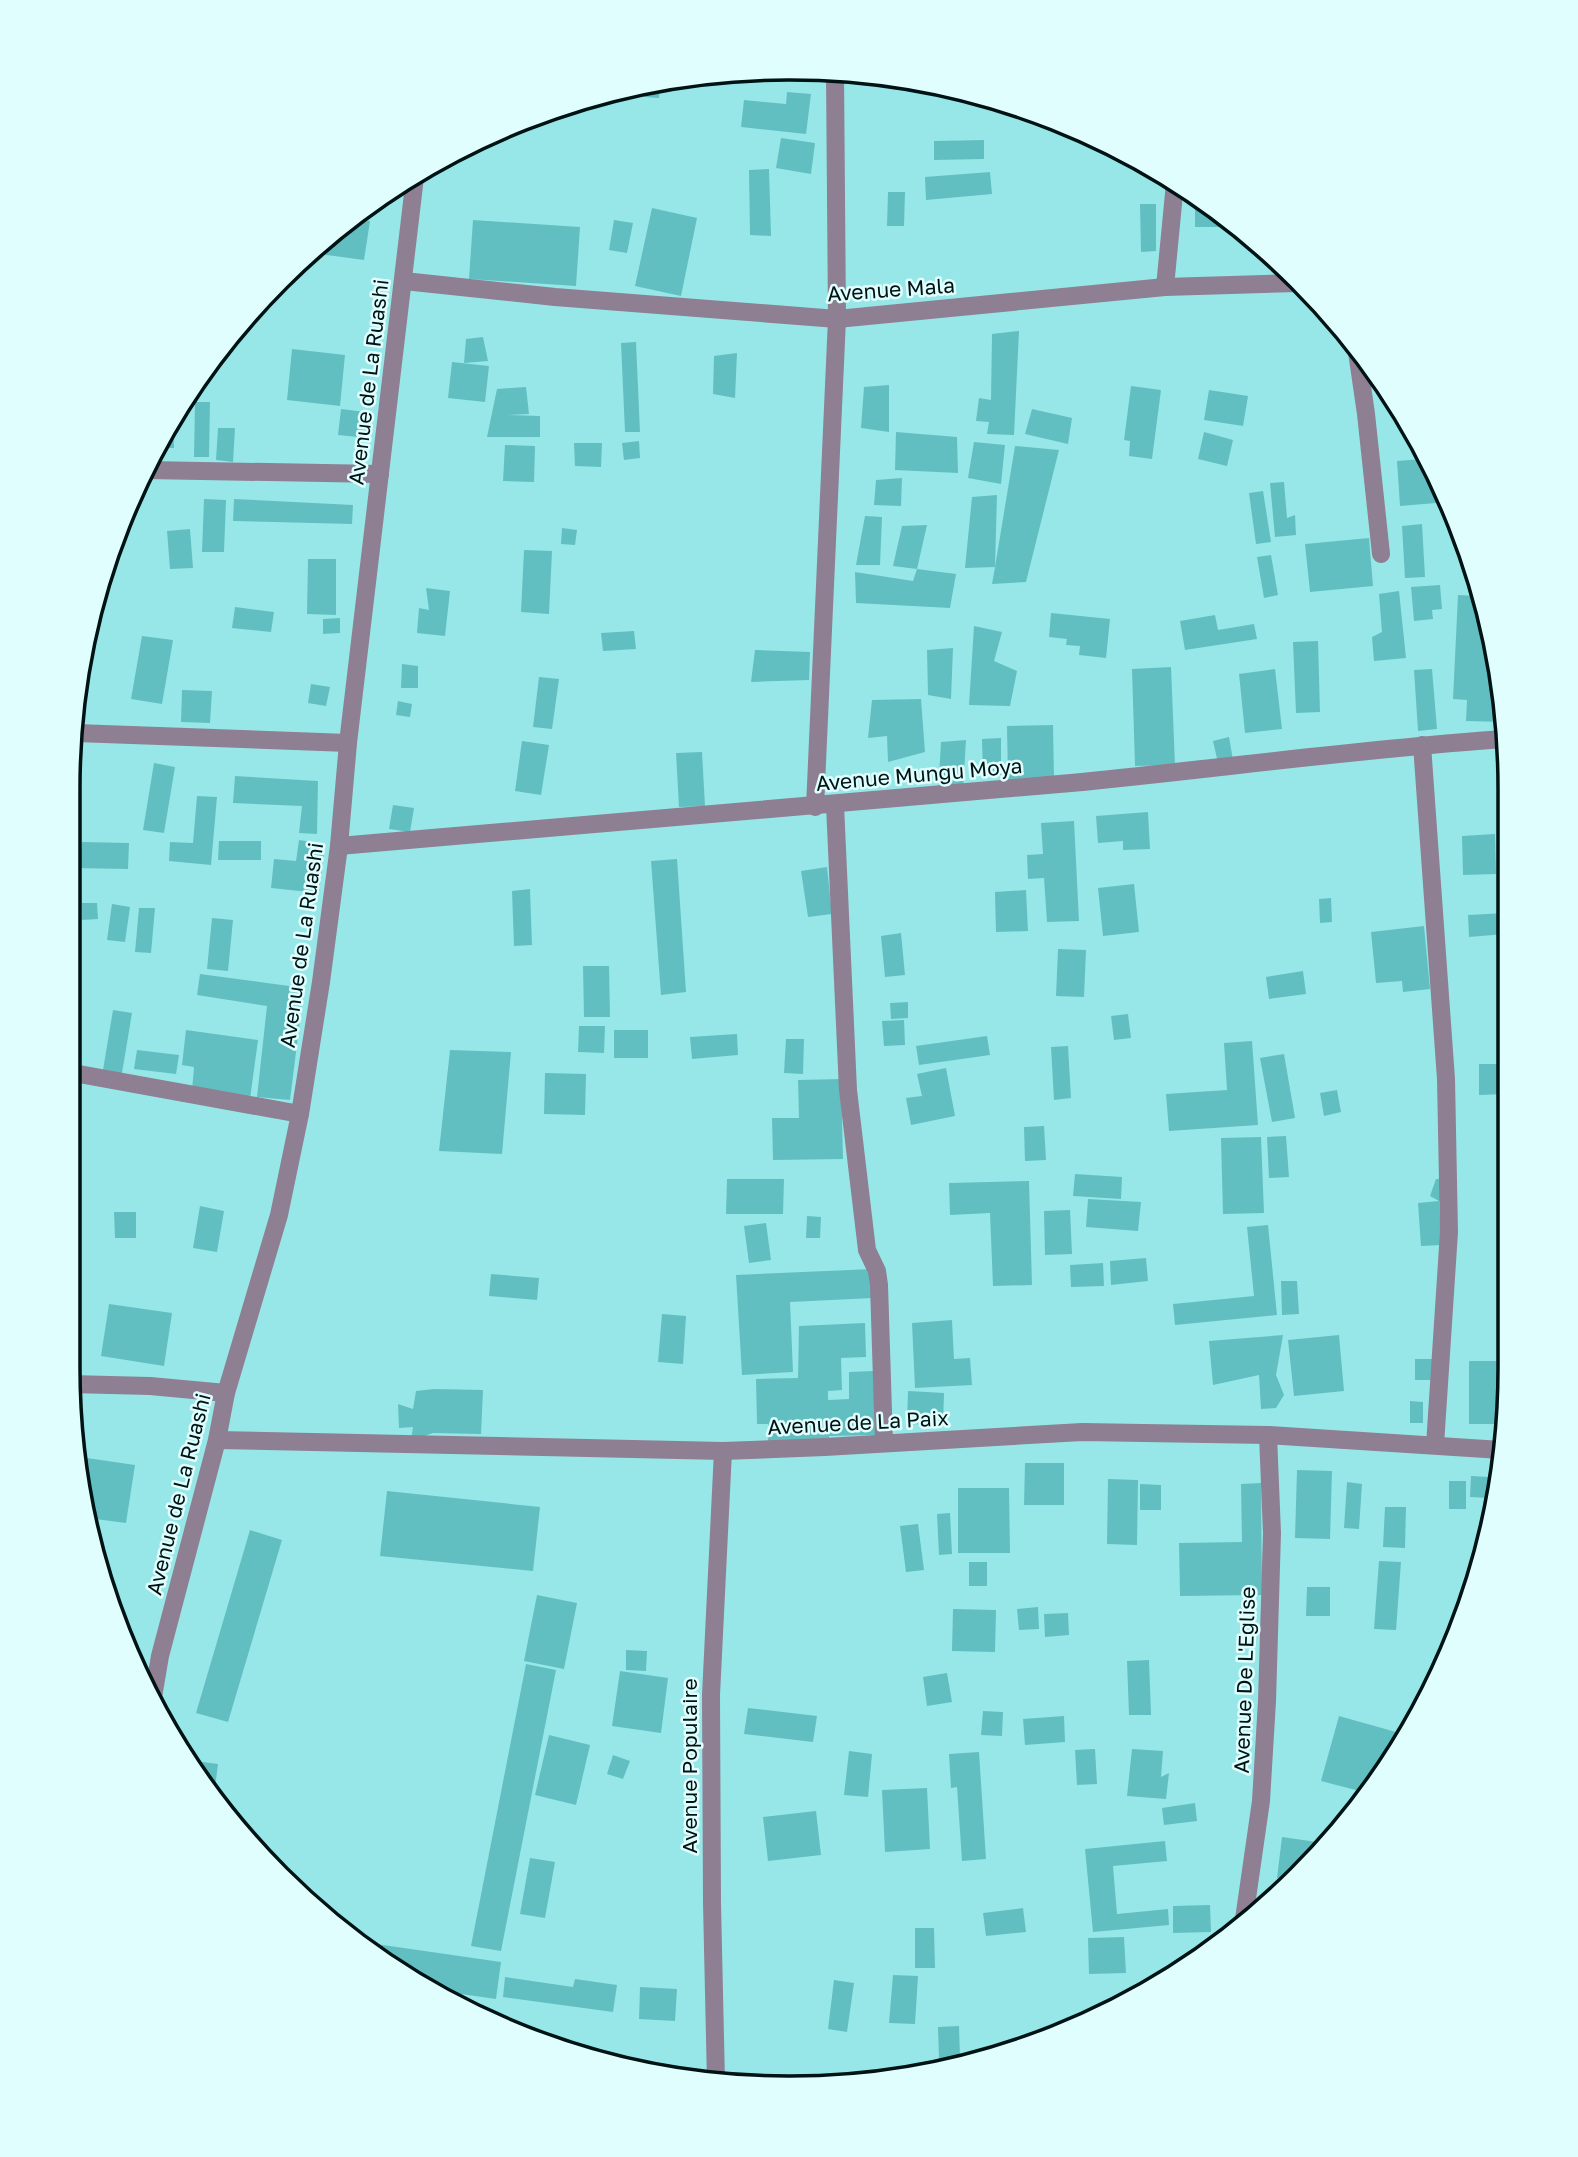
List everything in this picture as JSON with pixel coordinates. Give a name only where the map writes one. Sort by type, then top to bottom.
[{"type":"street","points":[[814,807],[837,319],[835,82]]},
{"type":"street","name":"Avenue de La Ruashi","points":[[155,1684],[160,1656],[217,1440],[226,1393],[279,1215],[300,1114],[321,982],[338,846],[414,188]]},
{"type":"street","points":[[1166,287],[1174,194]]},
{"type":"street","name":"Avenue Mala","points":[[404,281],[555,297],[837,319],[1166,287],[1285,283]]},
{"type":"street","points":[[1359,369],[1381,554]]},
{"type":"street","points":[[157,470],[380,474]]},
{"type":"street","points":[[83,733],[348,743]]},
{"type":"street","name":"Avenue Mungu Moya","points":[[338,846],[814,807],[1496,740]]},
{"type":"street","points":[[1422,745],[1446,1079],[1449,1232],[1435,1445]]},
{"type":"street","points":[[835,805],[848,1090],[867,1250],[877,1271],[879,1285],[884,1443]]},
{"type":"street","points":[[80,1074],[300,1114]]},
{"type":"street","points":[[81,1384],[150,1386],[226,1393]]},
{"type":"street","name":"Avenue de La Paix","points":[[217,1440],[723,1451],[1082,1432],[1268,1435],[1492,1449]]},
{"type":"street","name":"Avenue De L'Eglise","points":[[1245,1910],[1261,1801],[1267,1702],[1272,1533],[1268,1435]]},
{"type":"street","name":"Avenue Populaire","points":[[716,2072],[711,1695],[723,1451]]},
{"type":"building","points":[[787,92],[811,94],[806,134],[741,127],[744,100],[786,104]]},
{"type":"building","points":[[659,93],[659,98],[645,95]]},
{"type":"building","points":[[781,138],[815,143],[811,174],[776,168]]},
{"type":"building","points":[[984,140],[984,159],[934,160],[934,141]]},
{"type":"building","points":[[769,169],[771,236],[750,235],[749,170]]},
{"type":"building","points":[[990,172],[992,194],[926,200],[925,177]]},
{"type":"building","points":[[888,192],[905,192],[904,226],[887,226]]},
{"type":"building","points":[[1140,204],[1156,204],[1156,251],[1141,252]]},
{"type":"building","points":[[652,208],[697,218],[681,296],[635,286]]},
{"type":"building","points":[[1195,209],[1220,227],[1195,227]]},
{"type":"building","points":[[473,220],[580,227],[576,286],[469,279]]},
{"type":"building","points":[[614,220],[633,223],[627,253],[609,250]]},
{"type":"building","points":[[367,221],[370,221],[364,260],[324,255]]},
{"type":"building","points":[[1019,331],[1014,435],[987,434],[989,422],[976,421],[979,398],[991,400],[992,334]]},
{"type":"building","points":[[483,337],[488,361],[464,363],[466,339]]},
{"type":"building","points":[[636,342],[640,432],[625,432],[621,343]]},
{"type":"building","points":[[292,349],[345,355],[340,406],[287,400]]},
{"type":"building","points":[[737,353],[735,398],[713,394],[714,356]]},
{"type":"building","points":[[452,362],[489,366],[485,402],[448,398]]},
{"type":"building","points":[[889,385],[889,432],[861,428],[864,387]]},
{"type":"building","points":[[1131,386],[1161,390],[1152,459],[1129,456],[1130,441],[1124,440]]},
{"type":"building","points":[[526,387],[529,414],[507,415],[540,416],[540,437],[487,437],[497,389]]},
{"type":"building","points":[[1209,390],[1248,396],[1243,426],[1204,420]]},
{"type":"building","points":[[210,402],[209,457],[194,457],[195,403]]},
{"type":"building","points":[[341,409],[373,413],[369,438],[338,435]]},
{"type":"building","points":[[1032,409],[1072,418],[1068,444],[1025,434]]},
{"type":"building","points":[[218,428],[235,428],[233,462],[216,460]]},
{"type":"building","points":[[896,432],[957,437],[958,473],[895,470]]},
{"type":"building","points":[[1204,432],[1233,440],[1227,466],[1198,459]]},
{"type":"building","points":[[639,441],[640,458],[624,460],[622,443]]},
{"type":"building","points":[[974,442],[1005,445],[1001,484],[968,478]]},
{"type":"building","points":[[574,443],[602,443],[601,467],[575,466]]},
{"type":"building","points":[[505,445],[535,446],[534,482],[503,481]]},
{"type":"building","points":[[1015,446],[1059,450],[1026,582],[992,584]]},
{"type":"building","points":[[1416,460],[1437,503],[1400,506],[1397,461]]},
{"type":"building","points":[[902,478],[901,506],[874,505],[876,480]]},
{"type":"building","points":[[1284,482],[1287,518],[1295,515],[1296,535],[1275,537],[1270,483]]},
{"type":"building","points":[[1263,491],[1271,542],[1256,544],[1249,493]]},
{"type":"building","points":[[997,495],[995,567],[965,568],[972,497]]},
{"type":"building","points":[[204,499],[226,500],[224,552],[202,552]]},
{"type":"building","points":[[234,499],[353,505],[352,524],[233,521]]},
{"type":"building","points":[[865,516],[882,517],[880,565],[856,565]]},
{"type":"building","points":[[1422,524],[1425,577],[1405,578],[1402,526]]},
{"type":"building","points":[[927,525],[917,569],[893,566],[902,526]]},
{"type":"building","points":[[562,528],[577,530],[575,545],[561,544]]},
{"type":"building","points":[[190,529],[193,568],[170,569],[167,531]]},
{"type":"building","points":[[1369,538],[1373,586],[1310,592],[1305,544]]},
{"type":"building","points":[[524,550],[552,551],[549,614],[521,612]]},
{"type":"building","points":[[1271,555],[1278,595],[1264,598],[1257,557]]},
{"type":"building","points":[[308,559],[336,559],[336,615],[307,614]]},
{"type":"building","points":[[917,569],[956,574],[950,608],[856,603],[855,572],[913,581]]},
{"type":"building","points":[[1440,585],[1442,609],[1432,610],[1433,619],[1414,621],[1411,587]]},
{"type":"building","points":[[426,588],[450,591],[445,636],[417,633],[419,608],[429,610]]},
{"type":"building","points":[[1399,591],[1406,658],[1374,661],[1372,637],[1382,632],[1379,594]]},
{"type":"building","points":[[1458,595],[1470,596],[1484,651],[1494,722],[1466,721],[1467,700],[1453,699]]},
{"type":"building","points":[[235,607],[274,612],[271,632],[232,628]]},
{"type":"building","points":[[1051,613],[1110,619],[1106,658],[1079,655],[1080,646],[1066,645],[1067,639],[1049,637]]},
{"type":"building","points":[[1215,615],[1218,630],[1254,624],[1257,639],[1185,650],[1180,621]]},
{"type":"building","points":[[340,618],[340,633],[323,634],[323,619]]},
{"type":"building","points":[[974,626],[1002,632],[994,661],[1017,671],[1010,706],[969,705]]},
{"type":"building","points":[[634,631],[636,649],[603,651],[601,633]]},
{"type":"building","points":[[142,636],[173,640],[162,704],[131,699]]},
{"type":"building","points":[[1318,641],[1320,712],[1296,713],[1293,642]]},
{"type":"building","points":[[953,648],[951,699],[928,695],[927,650]]},
{"type":"building","points":[[755,650],[810,652],[809,680],[751,682]]},
{"type":"building","points":[[402,664],[418,666],[418,688],[401,688]]},
{"type":"building","points":[[1171,667],[1175,765],[1135,766],[1132,669]]},
{"type":"building","points":[[1275,669],[1282,729],[1245,733],[1239,674]]},
{"type":"building","points":[[1432,669],[1437,729],[1418,731],[1414,670]]},
{"type":"building","points":[[539,677],[559,679],[552,729],[533,727]]},
{"type":"building","points":[[311,684],[330,687],[326,706],[308,703]]},
{"type":"building","points":[[182,690],[212,691],[210,723],[181,722]]},
{"type":"building","points":[[921,699],[925,752],[888,762],[887,736],[868,738],[872,700]]},
{"type":"building","points":[[398,701],[412,704],[410,717],[396,715]]},
{"type":"building","points":[[1053,725],[1054,779],[1008,780],[1007,726]]},
{"type":"building","points":[[1229,737],[1233,760],[1218,763],[1213,741]]},
{"type":"building","points":[[1001,738],[1001,775],[983,775],[982,739]]},
{"type":"building","points":[[966,740],[963,790],[938,795],[941,742]]},
{"type":"building","points":[[522,741],[549,745],[541,795],[515,791]]},
{"type":"building","points":[[702,752],[705,806],[679,807],[676,753]]},
{"type":"building","points":[[154,763],[175,767],[164,833],[143,830]]},
{"type":"building","points":[[235,776],[318,781],[317,834],[299,833],[302,806],[233,803]]},
{"type":"building","points":[[197,796],[217,797],[211,865],[169,861],[170,842],[193,843]]},
{"type":"building","points":[[393,805],[414,808],[410,832],[389,829]]},
{"type":"building","points":[[1148,812],[1150,849],[1123,850],[1123,841],[1098,843],[1096,816]]},
{"type":"building","points":[[1074,821],[1079,921],[1047,922],[1044,878],[1028,879],[1027,855],[1043,854],[1041,823]]},
{"type":"building","points":[[1495,834],[1496,874],[1463,875],[1462,836]]},
{"type":"building","points":[[299,840],[325,844],[319,893],[271,888],[274,859],[296,861]]},
{"type":"building","points":[[219,841],[261,841],[261,860],[218,860]]},
{"type":"building","points":[[82,842],[129,843],[128,869],[80,868]]},
{"type":"building","points":[[677,859],[686,992],[661,995],[651,861]]},
{"type":"building","points":[[827,867],[832,914],[808,917],[801,871]]},
{"type":"building","points":[[1134,884],[1139,932],[1103,936],[1098,888]]},
{"type":"building","points":[[530,889],[532,945],[514,946],[512,891]]},
{"type":"building","points":[[1026,890],[1028,931],[996,932],[995,892]]},
{"type":"building","points":[[1331,898],[1332,922],[1320,923],[1319,899]]},
{"type":"building","points":[[82,903],[97,903],[98,919],[82,920]]},
{"type":"building","points":[[112,904],[130,907],[125,942],[107,940]]},
{"type":"building","points":[[139,908],[155,908],[151,953],[135,952]]},
{"type":"building","points":[[1498,913],[1498,935],[1469,937],[1468,915]]},
{"type":"building","points":[[212,918],[233,920],[228,971],[207,969]]},
{"type":"building","points":[[1424,926],[1430,989],[1403,992],[1402,981],[1376,983],[1371,932]]},
{"type":"building","points":[[901,933],[905,975],[885,977],[881,936]]},
{"type":"building","points":[[1058,949],[1086,950],[1084,997],[1056,996]]},
{"type":"building","points":[[583,966],[609,966],[610,1017],[584,1017]]},
{"type":"building","points":[[1303,971],[1306,994],[1269,999],[1266,977]]},
{"type":"building","points":[[200,974],[304,988],[290,1100],[257,1097],[267,1006],[197,995]]},
{"type":"building","points":[[908,1002],[908,1018],[891,1019],[890,1003]]},
{"type":"building","points":[[113,1010],[132,1013],[121,1079],[102,1076]]},
{"type":"building","points":[[1128,1014],[1131,1038],[1114,1040],[1111,1016]]},
{"type":"building","points":[[904,1020],[905,1045],[884,1046],[882,1021]]},
{"type":"building","points":[[579,1026],[605,1026],[604,1053],[578,1052]]},
{"type":"building","points":[[186,1030],[258,1040],[250,1099],[192,1091],[194,1067],[182,1065]]},
{"type":"building","points":[[614,1030],[648,1030],[648,1058],[614,1058]]},
{"type":"building","points":[[737,1034],[738,1055],[692,1059],[690,1037]]},
{"type":"building","points":[[987,1036],[990,1055],[919,1065],[916,1046]]},
{"type":"building","points":[[786,1039],[804,1039],[803,1074],[784,1073]]},
{"type":"building","points":[[1252,1041],[1258,1125],[1169,1131],[1166,1094],[1227,1090],[1224,1043]]},
{"type":"building","points":[[1068,1046],[1071,1098],[1054,1100],[1051,1047]]},
{"type":"building","points":[[137,1050],[179,1055],[176,1074],[134,1069]]},
{"type":"building","points":[[450,1050],[511,1052],[502,1154],[439,1151]]},
{"type":"building","points":[[1284,1054],[1295,1118],[1272,1122],[1260,1058]]},
{"type":"building","points":[[1479,1064],[1498,1064],[1498,1094],[1479,1095]]},
{"type":"building","points":[[946,1068],[955,1116],[911,1125],[906,1098],[922,1096],[917,1074]]},
{"type":"building","points":[[545,1073],[586,1074],[585,1115],[544,1114]]},
{"type":"building","points":[[841,1079],[843,1159],[773,1160],[772,1118],[799,1118],[798,1080]]},
{"type":"building","points":[[1337,1090],[1341,1112],[1324,1116],[1320,1093]]},
{"type":"building","points":[[1044,1126],[1046,1160],[1025,1161],[1024,1127]]},
{"type":"building","points":[[1286,1136],[1289,1177],[1269,1178],[1267,1137]]},
{"type":"building","points":[[1261,1137],[1264,1213],[1223,1214],[1221,1138]]},
{"type":"building","points":[[1075,1174],[1122,1177],[1121,1199],[1073,1196]]},
{"type":"building","points":[[727,1179],[784,1179],[783,1214],[726,1214]]},
{"type":"building","points":[[1436,1179],[1446,1179],[1446,1201],[1430,1196]]},
{"type":"building","points":[[1029,1181],[1032,1285],[993,1286],[990,1213],[950,1215],[949,1183]]},
{"type":"building","points":[[1088,1199],[1141,1202],[1138,1231],[1086,1227]]},
{"type":"building","points":[[1439,1201],[1441,1245],[1421,1246],[1418,1203]]},
{"type":"building","points":[[200,1206],[224,1211],[217,1252],[193,1248]]},
{"type":"building","points":[[1070,1210],[1072,1254],[1045,1255],[1044,1211]]},
{"type":"building","points":[[114,1212],[136,1212],[136,1238],[115,1238]]},
{"type":"building","points":[[807,1216],[821,1217],[820,1238],[806,1238]]},
{"type":"building","points":[[766,1223],[771,1260],[749,1263],[744,1226]]},
{"type":"building","points":[[1268,1225],[1277,1315],[1175,1325],[1173,1304],[1254,1296],[1247,1227]]},
{"type":"building","points":[[1146,1258],[1148,1281],[1111,1285],[1110,1261]]},
{"type":"building","points":[[1103,1263],[1104,1286],[1071,1287],[1070,1265]]},
{"type":"building","points":[[872,1269],[873,1298],[790,1302],[793,1372],[742,1375],[736,1275]]},
{"type":"building","points":[[491,1274],[539,1278],[537,1300],[489,1296]]},
{"type":"building","points":[[1281,1281],[1297,1281],[1299,1314],[1282,1315]]},
{"type":"building","points":[[109,1304],[172,1313],[164,1366],[101,1356]]},
{"type":"building","points":[[662,1314],[686,1316],[683,1364],[658,1362]]},
{"type":"building","points":[[952,1320],[954,1359],[970,1358],[972,1385],[915,1388],[912,1323]]},
{"type":"building","points":[[865,1323],[866,1357],[841,1358],[842,1390],[828,1391],[828,1400],[849,1399],[849,1372],[874,1371],[876,1435],[829,1436],[830,1443],[768,1441],[768,1424],[757,1424],[756,1379],[798,1378],[799,1326]]},
{"type":"building","points":[[1283,1335],[1276,1375],[1284,1395],[1276,1408],[1261,1409],[1259,1375],[1213,1385],[1209,1341]]},
{"type":"building","points":[[1339,1335],[1344,1391],[1294,1396],[1288,1340]]},
{"type":"building","points":[[1415,1359],[1433,1359],[1433,1380],[1415,1380]]},
{"type":"building","points":[[1469,1361],[1498,1361],[1495,1424],[1469,1424]]},
{"type":"building","points":[[483,1390],[481,1434],[433,1433],[411,1441],[413,1427],[399,1428],[398,1404],[413,1409],[416,1391]]},
{"type":"building","points":[[908,1391],[944,1393],[943,1425],[907,1424]]},
{"type":"building","points":[[1410,1401],[1423,1402],[1423,1423],[1410,1423]]},
{"type":"building","points":[[87,1458],[135,1465],[126,1523],[97,1519]]},
{"type":"building","points":[[1025,1463],[1064,1463],[1064,1505],[1024,1505]]},
{"type":"building","points":[[1297,1470],[1332,1471],[1330,1539],[1295,1538]]},
{"type":"building","points":[[1471,1476],[1488,1477],[1485,1498],[1470,1497]]},
{"type":"building","points":[[1108,1479],[1138,1480],[1137,1545],[1107,1544]]},
{"type":"building","points":[[1449,1481],[1466,1481],[1466,1509],[1449,1509]]},
{"type":"building","points":[[1347,1482],[1362,1484],[1359,1529],[1344,1528]]},
{"type":"building","points":[[1261,1483],[1262,1595],[1180,1596],[1179,1543],[1242,1542],[1241,1484]]},
{"type":"building","points":[[1140,1484],[1161,1485],[1161,1510],[1140,1510]]},
{"type":"building","points":[[958,1488],[1009,1488],[1010,1553],[958,1553]]},
{"type":"building","points":[[387,1491],[540,1507],[533,1571],[380,1556]]},
{"type":"building","points":[[1385,1507],[1406,1507],[1405,1548],[1383,1547]]},
{"type":"building","points":[[950,1513],[952,1554],[939,1555],[937,1514]]},
{"type":"building","points":[[918,1524],[924,1570],[906,1572],[900,1526]]},
{"type":"building","points":[[250,1530],[282,1540],[228,1722],[196,1713]]},
{"type":"building","points":[[1379,1561],[1401,1562],[1396,1630],[1374,1629]]},
{"type":"building","points":[[969,1562],[987,1562],[987,1586],[969,1586]]},
{"type":"building","points":[[1307,1587],[1330,1587],[1330,1616],[1306,1616]]},
{"type":"building","points":[[537,1595],[577,1603],[564,1669],[524,1661]]},
{"type":"building","points":[[1038,1607],[1039,1629],[1019,1630],[1017,1609]]},
{"type":"building","points":[[953,1609],[996,1610],[995,1652],[952,1651]]},
{"type":"building","points":[[1068,1613],[1069,1635],[1045,1637],[1044,1614]]},
{"type":"building","points":[[626,1650],[647,1651],[646,1671],[626,1670]]},
{"type":"building","points":[[1149,1660],[1151,1715],[1129,1715],[1127,1661]]},
{"type":"building","points":[[526,1664],[556,1670],[501,1951],[471,1946]]},
{"type":"building","points":[[620,1671],[668,1678],[661,1733],[612,1726]]},
{"type":"building","points":[[947,1673],[952,1702],[927,1706],[923,1677]]},
{"type":"building","points":[[748,1708],[817,1716],[813,1742],[744,1734]]},
{"type":"building","points":[[983,1711],[1003,1712],[1002,1736],[981,1735]]},
{"type":"building","points":[[1064,1716],[1065,1742],[1025,1745],[1023,1719]]},
{"type":"building","points":[[1339,1716],[1396,1732],[1357,1790],[1321,1781]]},
{"type":"building","points":[[549,1735],[590,1745],[576,1805],[535,1795]]},
{"type":"building","points":[[1095,1749],[1097,1784],[1077,1785],[1075,1750]]},
{"type":"building","points":[[1132,1749],[1163,1751],[1161,1777],[1169,1773],[1166,1799],[1127,1796]]},
{"type":"building","points":[[849,1751],[872,1754],[868,1797],[844,1795]]},
{"type":"building","points":[[979,1752],[986,1859],[962,1861],[957,1787],[951,1788],[949,1754]]},
{"type":"building","points":[[613,1755],[630,1761],[623,1779],[607,1774]]},
{"type":"building","points":[[200,1762],[218,1764],[216,1783]]},
{"type":"building","points":[[927,1788],[930,1849],[885,1852],[882,1790]]},
{"type":"building","points":[[1195,1803],[1197,1821],[1164,1825],[1162,1808]]},
{"type":"building","points":[[816,1811],[821,1855],[768,1861],[763,1817]]},
{"type":"building","points":[[1282,1837],[1316,1842],[1280,1878],[1277,1878]]},
{"type":"building","points":[[1165,1841],[1167,1861],[1113,1866],[1117,1914],[1168,1909],[1169,1925],[1093,1932],[1085,1849]]},
{"type":"building","points":[[530,1858],[555,1862],[545,1918],[520,1914]]},
{"type":"building","points":[[1210,1905],[1211,1932],[1173,1933],[1173,1906]]},
{"type":"building","points":[[1023,1908],[1026,1932],[986,1936],[983,1913]]},
{"type":"building","points":[[915,1928],[934,1928],[935,1968],[915,1968]]},
{"type":"building","points":[[1124,1937],[1126,1973],[1089,1974],[1088,1938]]},
{"type":"building","points":[[378,1944],[501,1962],[496,1999],[457,1993]]},
{"type":"building","points":[[893,1975],[918,1976],[915,2024],[889,2023]]},
{"type":"building","points":[[505,1977],[573,1987],[575,1979],[617,1985],[613,2012],[503,1997]]},
{"type":"building","points":[[834,1980],[854,1983],[847,2032],[828,2029]]},
{"type":"building","points":[[640,1987],[677,1989],[675,2021],[639,2019]]},
{"type":"building","points":[[959,2026],[960,2055],[939,2059],[938,2027]]}]
